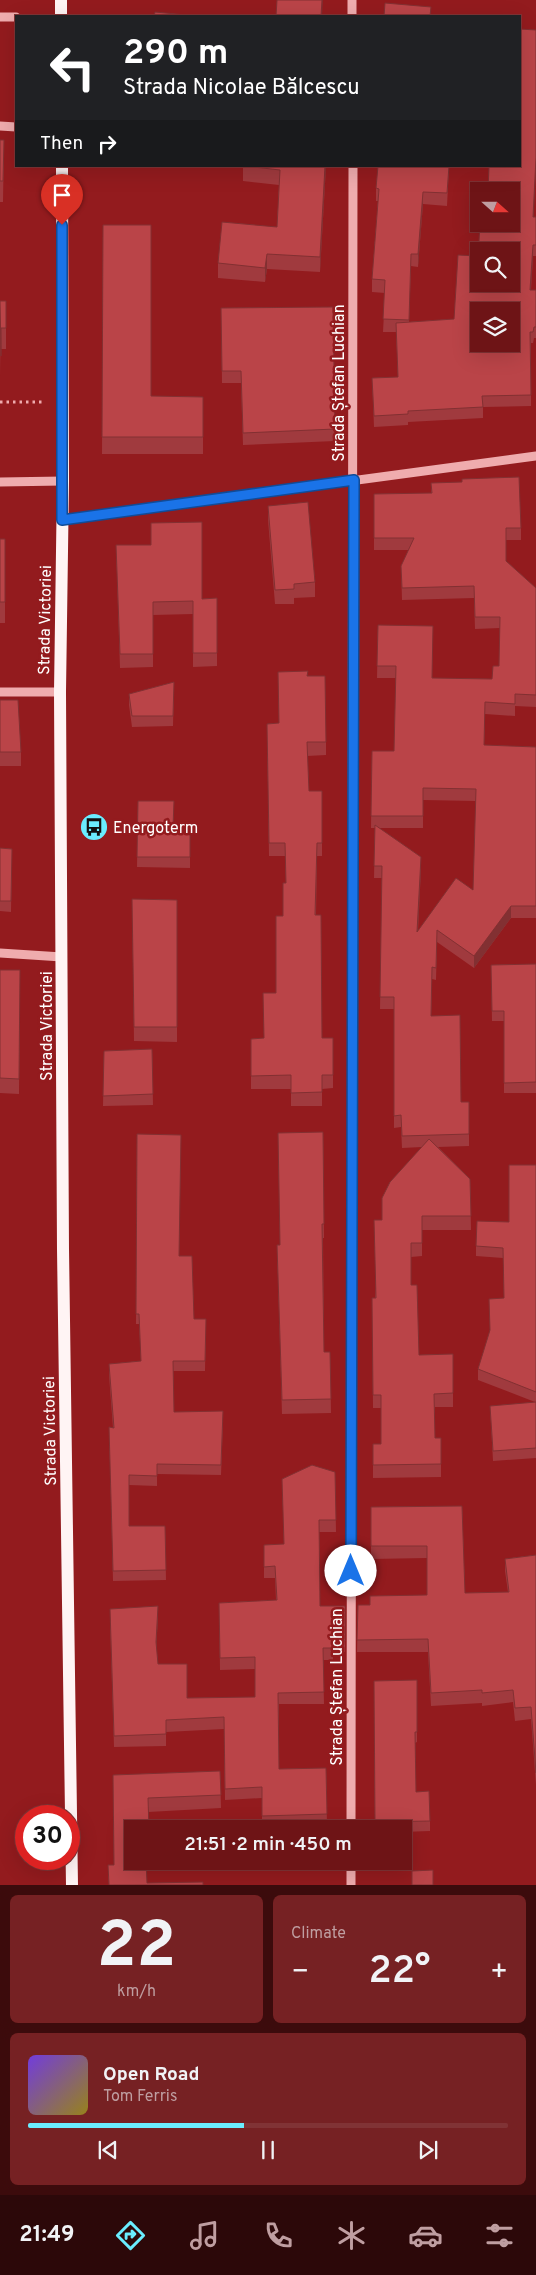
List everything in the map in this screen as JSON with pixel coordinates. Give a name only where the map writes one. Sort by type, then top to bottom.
[{"type":"main road","points":[[61,0],[62,15]]},
{"type":"main road","name":"Strada Victoriei","points":[[62,167],[63,481],[60,692],[63,1249],[72,1885]]},
{"type":"street","points":[[352,0],[352,15]]},
{"type":"street","points":[[0,17],[15,17]]},
{"type":"street","points":[[0,126],[15,126]]},
{"type":"street","name":"Strada Ștefan Luchian","points":[[351,1820],[353,167]]},
{"type":"street","points":[[62,520],[536,456]]},
{"type":"street","points":[[0,482],[63,481]]},
{"type":"street","points":[[0,692],[60,692]]},
{"type":"street","points":[[0,953],[62,957]]},
{"type":"street","points":[[351,1870],[351,1885]]},
{"type":"path","points":[[0,402],[62,402]]},
{"type":"building","points":[[277,0],[322,0],[321,15],[276,15]]},
{"type":"building","points":[[385,3],[431,7],[430,15],[384,15]]},
{"type":"building","points":[[155,12],[186,15],[154,15]]},
{"type":"building","points":[[521,29],[536,30],[536,158],[533,217],[536,217],[536,245],[533,245],[530,290],[536,290],[536,327],[534,327],[533,332],[530,332],[531,395],[482,396],[483,407],[408,411],[408,414],[374,416],[372,378],[398,377],[396,323],[454,319],[458,255],[470,256],[470,292],[520,292],[520,242],[479,242],[480,232],[520,232],[520,182],[488,182],[489,167],[521,167]]},
{"type":"building","points":[[0,140],[4,140],[3,181],[0,181]]},
{"type":"building","points":[[254,167],[325,167],[320,257],[267,254],[265,268],[218,263],[222,222],[277,227],[280,170]]},
{"type":"building","points":[[378,167],[449,167],[447,193],[423,192],[418,254],[411,254],[409,320],[383,319],[385,280],[372,279],[379,189],[376,188]]},
{"type":"building","points":[[103,225],[151,225],[151,396],[203,397],[203,437],[102,437]]},
{"type":"building","points":[[0,301],[6,301],[6,328],[1,328],[1,356]]},
{"type":"building","points":[[333,307],[335,429],[243,433],[241,371],[222,371],[221,308]]},
{"type":"building","points":[[519,477],[521,528],[506,528],[506,561],[536,588],[536,695],[515,694],[515,704],[485,702],[484,745],[536,747],[536,906],[511,906],[474,956],[437,930],[436,968],[432,967],[431,1016],[460,1015],[461,1102],[469,1102],[469,1134],[402,1136],[401,1115],[394,1116],[394,997],[380,997],[382,866],[374,866],[375,825],[421,857],[417,932],[456,878],[473,890],[476,789],[423,788],[423,816],[371,816],[372,751],[394,751],[396,666],[377,666],[378,625],[433,626],[432,678],[492,679],[493,666],[499,666],[500,617],[475,617],[474,586],[402,588],[401,566],[414,538],[374,538],[374,494],[432,493],[431,483],[462,482],[462,479]]},
{"type":"building","points":[[308,502],[315,582],[294,584],[294,589],[275,590],[268,506]]},
{"type":"building","points":[[202,522],[202,599],[217,598],[217,653],[193,653],[193,601],[153,602],[153,654],[120,654],[116,545],[151,545],[151,523]]},
{"type":"building","points":[[0,539],[5,539],[5,602],[0,602]]},
{"type":"building","points":[[308,671],[307,676],[325,676],[326,742],[307,742],[309,791],[322,791],[322,843],[317,843],[315,915],[321,915],[322,1038],[333,1038],[333,1075],[322,1075],[322,1092],[291,1093],[291,1075],[251,1076],[251,1039],[264,1038],[263,993],[276,993],[276,916],[283,916],[283,883],[286,883],[285,843],[269,843],[267,724],[279,723],[278,672]]},
{"type":"building","points":[[174,682],[173,716],[132,716],[129,694]]},
{"type":"building","points":[[0,700],[18,700],[21,752],[0,752]]},
{"type":"building","points":[[138,801],[174,801],[173,827],[190,829],[190,857],[137,857]]},
{"type":"building","points":[[0,848],[12,849],[11,901],[0,901]]},
{"type":"building","points":[[132,899],[177,900],[177,1027],[134,1027]]},
{"type":"building","points":[[536,964],[536,1082],[504,1083],[504,1011],[492,1011],[491,965]]},
{"type":"building","points":[[0,970],[20,970],[19,1079],[0,1078]]},
{"type":"building","points":[[152,1049],[153,1094],[103,1096],[104,1051]]},
{"type":"building","points":[[323,1132],[324,1352],[330,1352],[331,1399],[282,1400],[277,1245],[280,1245],[278,1133]]},
{"type":"building","points":[[137,1134],[181,1135],[179,1256],[192,1256],[194,1319],[206,1319],[205,1361],[173,1361],[174,1412],[223,1411],[221,1465],[157,1464],[157,1476],[129,1475],[129,1526],[165,1526],[166,1570],[113,1571],[109,1427],[114,1428],[109,1364],[141,1361],[139,1314],[136,1314]]},
{"type":"building","points":[[429,1139],[470,1179],[471,1216],[422,1216],[422,1243],[411,1243],[411,1285],[417,1285],[419,1355],[453,1354],[453,1393],[434,1394],[435,1438],[441,1438],[441,1464],[373,1465],[373,1444],[381,1444],[381,1395],[373,1395],[372,1298],[376,1298],[374,1220],[382,1220],[382,1198],[390,1182]]},
{"type":"building","points":[[509,1165],[536,1165],[536,1392],[478,1369],[490,1330],[489,1299],[504,1298],[503,1248],[476,1246],[477,1221],[509,1222]]},
{"type":"building","points":[[536,1402],[536,1448],[493,1451],[490,1406]]},
{"type":"building","points":[[312,1465],[335,1472],[336,1520],[319,1520],[320,1606],[345,1606],[345,1641],[333,1641],[333,1648],[323,1648],[324,1692],[278,1693],[279,1769],[326,1768],[327,1814],[262,1816],[262,1787],[225,1789],[224,1717],[166,1720],[166,1734],[114,1736],[110,1609],[158,1606],[156,1642],[158,1664],[187,1664],[187,1698],[255,1697],[255,1657],[220,1658],[219,1603],[277,1600],[275,1566],[264,1567],[264,1545],[284,1544],[282,1479]]},
{"type":"building","points":[[462,1506],[465,1593],[509,1592],[505,1559],[536,1555],[536,1773],[531,1707],[515,1708],[513,1690],[482,1693],[482,1690],[431,1693],[428,1639],[357,1640],[358,1605],[370,1605],[370,1596],[427,1595],[427,1546],[371,1546],[371,1507]]},
{"type":"building","points":[[417,1680],[417,1732],[415,1732],[416,1792],[429,1791],[430,1821],[375,1820],[374,1681]]},
{"type":"building","points":[[220,1771],[221,1795],[148,1798],[149,1820],[124,1820],[124,1870],[146,1870],[147,1883],[203,1882],[203,1885],[109,1885],[108,1865],[114,1865],[113,1775]]},
{"type":"building","points":[[433,1870],[433,1885],[412,1885],[412,1871]]},
{"type":"place","name":"Energoterm","points":[[94,827]]},
{"type":"route","points":[[62,225],[62,520],[354,480],[351,1571]]}]
